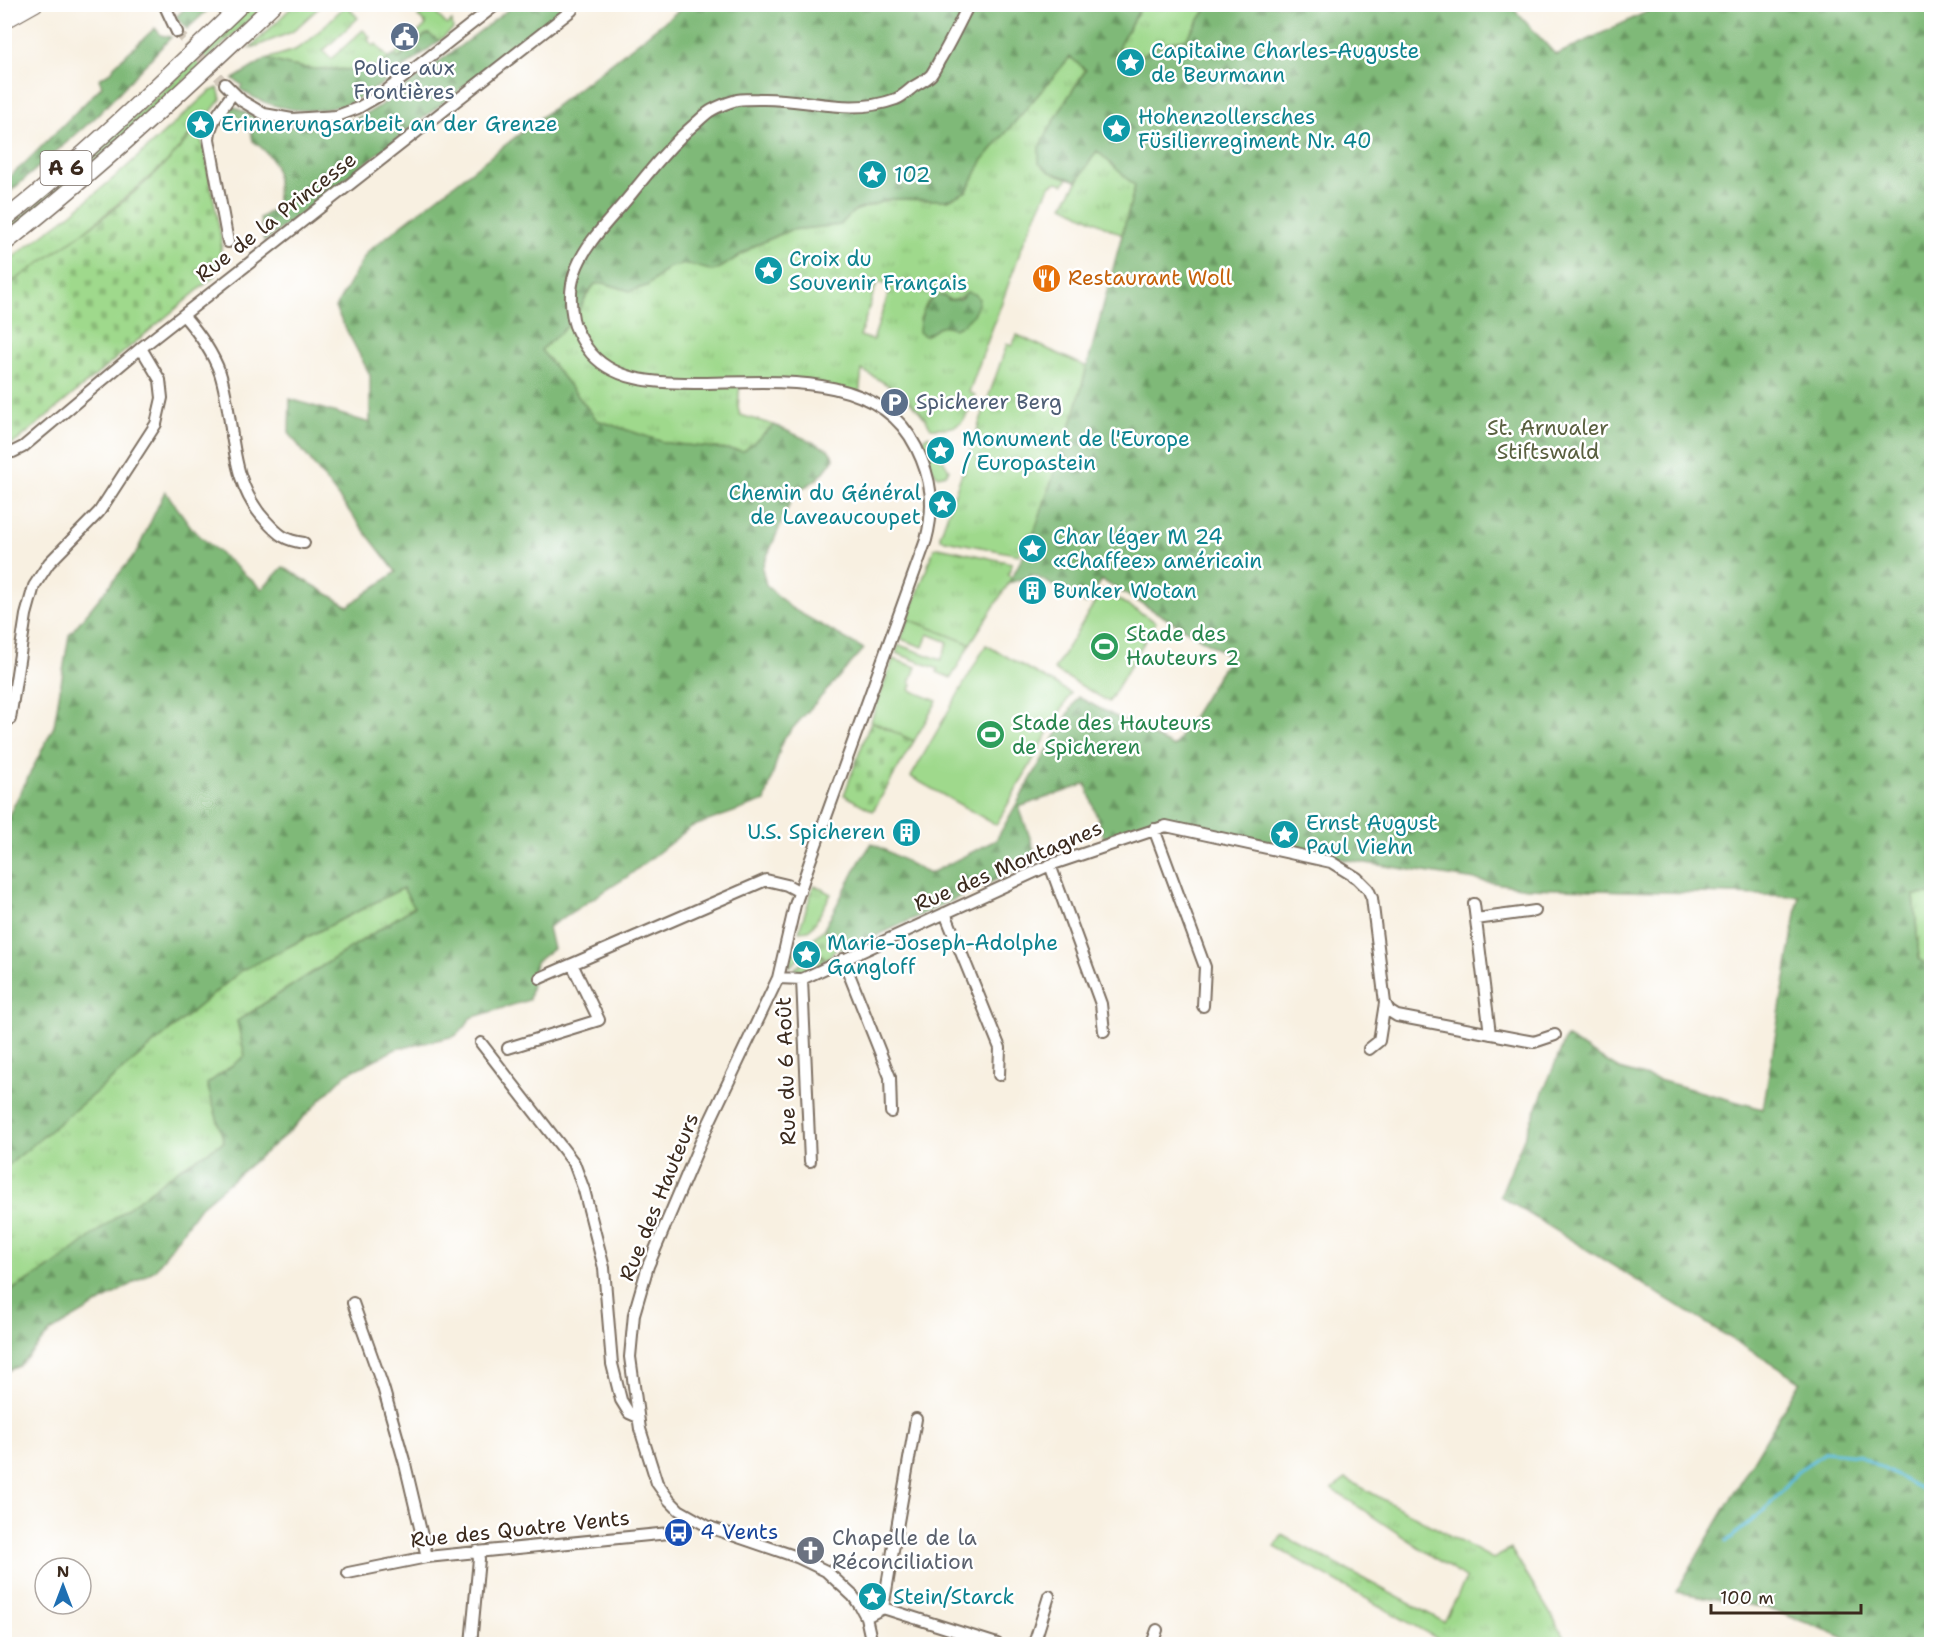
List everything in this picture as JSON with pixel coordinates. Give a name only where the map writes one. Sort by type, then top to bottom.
[{"type":"highway","name":"A 6","points":[[4,220],[75,160],[242,4]]},
{"type":"highway","name":"A 6","points":[[4,244],[75,187],[140,130],[274,4]]},
{"type":"main road","points":[[4,22],[36,4]]},
{"type":"street","points":[[164,4],[177,32]]},
{"type":"street","points":[[225,84],[233,93],[264,114],[306,119],[337,116],[382,94],[497,4]]},
{"type":"street","name":"Rue des Hauteurs","points":[[872,1644],[866,1617],[853,1596],[826,1572],[797,1557],[709,1527],[679,1510],[669,1500],[657,1483],[640,1429],[630,1356],[634,1314],[648,1266],[708,1125],[778,978],[795,905],[926,540],[932,511],[931,491],[922,460],[911,437],[874,402],[838,388],[787,384],[667,383],[638,380],[606,366],[591,354],[573,321],[571,287],[581,258],[603,227],[656,163],[689,129],[712,110],[739,100],[772,98],[833,107],[861,108],[898,98],[931,75],[950,44],[969,4]]},
{"type":"street","name":"Rue de la Princesse","points":[[4,452],[13,452],[23,447],[141,348],[572,10]]},
{"type":"street","points":[[228,242],[209,130],[233,93]]},
{"type":"street","points":[[183,315],[207,345],[220,375],[236,465],[253,506],[278,535],[287,540],[304,543]]},
{"type":"street","points":[[10,718],[26,615],[34,586],[49,563],[99,512],[156,424],[162,398],[160,380],[141,348]]},
{"type":"street","name":"Rue des Montagnes","points":[[778,978],[802,979],[1050,865],[1166,826],[1331,862],[1357,878],[1368,889],[1372,898],[1385,1003],[1379,1041],[1369,1049]]},
{"type":"street","points":[[1154,829],[1205,968],[1203,1006]]},
{"type":"street","points":[[1050,865],[1101,1004],[1104,1031]]},
{"type":"street","points":[[540,978],[766,879],[787,885],[800,892]]},
{"type":"street","points":[[1474,904],[1490,1034]]},
{"type":"street","points":[[1476,919],[1534,911]]},
{"type":"street","points":[[945,913],[1000,1048],[999,1075]]},
{"type":"street","points":[[843,959],[890,1077],[891,1112]]},
{"type":"street","points":[[508,1048],[599,1020],[572,964]]},
{"type":"street","name":"Rue du 6 Août","points":[[802,979],[810,1161]]},
{"type":"street","points":[[1385,1003],[1389,1011],[1397,1016],[1490,1034],[1534,1042],[1555,1035]]},
{"type":"street","points":[[481,1043],[574,1164],[584,1190],[604,1268],[614,1373],[621,1400],[629,1413],[638,1417]]},
{"type":"street","points":[[353,1303],[383,1387],[428,1557]]},
{"type":"street","points":[[883,1608],[916,1419]]},
{"type":"street","name":"Rue des Quatre Vents","points":[[348,1573],[428,1557],[679,1532],[691,1518]]},
{"type":"street","points":[[471,1644],[477,1551]]},
{"type":"street","points":[[1034,1644],[1049,1596]]},
{"type":"street","points":[[866,1617],[883,1608],[997,1644]]},
{"type":"street","points":[[1152,1644],[1157,1630]]},
{"type":"green space","points":[[295,4],[322,5],[292,32],[249,49]]},
{"type":"green space","points":[[515,4],[569,5],[264,242],[260,218],[277,207],[276,170],[269,156],[253,141],[249,121],[220,124],[233,106],[263,120],[294,127],[327,126],[359,117],[394,96]]},
{"type":"green space","points":[[188,5],[213,5],[187,29],[176,17]]},
{"type":"green space","points":[[253,5],[265,5],[70,183],[5,235],[5,229],[101,148]]},
{"type":"green space","points":[[346,5],[358,18],[323,51],[331,59],[363,30],[370,37],[368,40],[373,46],[376,44],[389,59],[367,70],[314,69],[266,59],[295,50],[309,41]]},
{"type":"green space","name":"St. Arnualer Stiftswald","points":[[686,5],[1142,5],[1118,47],[1137,60],[1160,45],[1186,39],[1209,5],[1510,5],[1556,55],[1661,5],[1931,5],[1932,894],[1914,895],[1919,959],[1932,968],[1931,1644],[1858,1644],[1766,1608],[1676,1592],[1800,1381],[1500,1196],[1566,1037],[1619,1069],[1763,1109],[1799,896],[1527,888],[1321,856],[1180,821],[1158,818],[1104,838],[1086,784],[1019,807],[1038,860],[844,951],[824,929],[872,843],[929,874],[996,840],[1078,697],[1174,747],[1230,656],[1102,580],[1086,604],[1034,575],[1009,583],[1032,539],[1075,412],[1135,186],[1097,151],[1077,181],[1050,172],[1039,163],[1039,147],[1086,70],[1070,57],[982,161],[967,191],[948,200],[890,199],[854,211],[840,225],[790,230],[754,246],[713,271],[688,264],[669,267],[647,286],[630,291],[604,283],[595,284],[573,321],[541,350],[597,420],[666,443],[744,451],[774,425],[828,449],[834,458],[818,478],[795,491],[762,568],[766,585],[791,608],[864,649],[783,739],[765,801],[691,827],[627,877],[548,927],[553,949],[536,962],[529,1000],[470,1018],[466,1026],[455,1036],[396,1049],[346,1074],[289,1132],[200,1207],[155,1270],[50,1332],[19,1366],[5,1372],[5,1294],[51,1267],[179,1169],[224,1142],[207,1084],[245,1056],[237,1021],[414,907],[403,888],[241,971],[5,1168],[5,823],[54,726],[69,635],[136,553],[165,491],[194,531],[262,589],[283,567],[348,606],[396,572],[289,433],[290,399],[370,423],[370,375],[335,308],[367,252]]},
{"type":"green space","points":[[1142,5],[1209,5],[1186,39],[1160,45],[1137,60],[1117,47]]},
{"type":"green space","points":[[429,6],[447,25],[452,21],[453,29],[439,41],[429,34],[425,35],[398,59],[394,55],[426,25],[418,16]]},
{"type":"green space","points":[[155,28],[161,35],[171,37],[97,116],[5,196],[5,180],[102,86],[99,79],[112,71],[114,66]]},
{"type":"green space","points":[[429,34],[439,41],[374,89],[337,107],[308,110],[279,107],[240,89],[242,85],[233,79],[266,59],[314,69],[367,70],[380,65],[394,55],[399,59]]},
{"type":"green space","points":[[1070,57],[1086,69],[1065,102],[1050,172],[1068,178],[1064,184],[1057,182],[1051,185],[1025,239],[969,392],[975,395],[965,418],[956,426],[931,428],[910,401],[862,370],[859,395],[839,389],[740,383],[738,408],[740,415],[774,425],[744,451],[666,443],[597,420],[541,350],[573,321],[595,284],[604,283],[630,291],[647,286],[669,267],[688,263],[713,271],[754,246],[790,230],[840,225],[854,211],[890,199],[948,200],[967,191],[982,161]],"holes":[[[877,282],[891,286],[873,340],[860,336]],[[967,292],[947,325],[941,326],[920,319],[927,303],[936,295],[953,299]]]},
{"type":"green space","points":[[218,88],[221,99],[171,158],[73,241],[5,287],[4,264],[72,213],[209,92]]},
{"type":"green space","points":[[198,126],[222,243],[216,275],[17,441],[5,444],[5,287],[133,193],[171,158]]},
{"type":"green space","points":[[1097,150],[1135,186],[1122,235],[1063,205]]},
{"type":"green space","points":[[967,292],[975,294],[979,299],[968,321],[954,329],[939,327],[925,336],[919,332],[923,311],[936,295],[945,296],[949,300],[960,299]]},
{"type":"green space","points":[[1017,335],[1087,367],[1075,412],[1032,539],[1025,537],[1019,555],[941,539],[940,536],[1007,344],[1012,346]]},
{"type":"green space","points":[[929,435],[949,470],[946,474],[938,476],[927,458],[923,442],[924,438]]},
{"type":"green space","points":[[939,547],[1012,563],[1008,575],[1012,577],[1009,583],[970,644],[908,619],[934,549]]},
{"type":"green space","name":"Stade des Hauteurs 2","points":[[1102,590],[1156,622],[1109,702],[1054,670]]},
{"type":"green space","points":[[908,619],[970,644],[951,678],[937,672],[938,669],[896,653],[899,645],[941,660],[948,642],[928,634],[923,647],[901,639]]},
{"type":"green space","name":"Stade des Hauteurs de Spicheren","points":[[986,645],[1071,693],[996,825],[911,777]]},
{"type":"green space","points":[[893,659],[916,667],[910,690],[937,701],[914,741],[871,721]]},
{"type":"green space","points":[[871,721],[914,741],[873,811],[844,795]]},
{"type":"green space","points":[[814,885],[831,894],[809,930],[799,931]]},
{"type":"green space","points":[[403,888],[414,907],[237,1021],[245,1056],[207,1084],[224,1142],[179,1169],[51,1267],[5,1294],[5,1168],[241,971]]},
{"type":"green space","points":[[1914,894],[1931,894],[1931,968],[1919,959]]},
{"type":"green space","points":[[824,929],[840,946],[826,959],[809,942]]},
{"type":"green space","points":[[812,940],[810,942],[825,961],[794,975],[795,968],[812,956],[806,949],[799,955],[801,957],[789,967],[792,950]]},
{"type":"green space","points":[[1346,1479],[1493,1559],[1511,1549],[1569,1644],[1436,1644],[1438,1639],[1275,1547],[1282,1535],[1444,1622],[1466,1579],[1332,1489]]},
{"type":"waterway","points":[[1726,1542],[1766,1509],[1799,1470],[1826,1452],[1858,1455],[1932,1495]]},
{"type":"tunnel","points":[[177,32],[225,84]]},
{"type":"place","name":"Police aux Frontières","points":[[404,37]]},
{"type":"place","name":"Capitaine Charles-Auguste de Beurmann","points":[[1130,63]]},
{"type":"place","name":"Erinnerungsarbeit an der Grenze","points":[[200,124]]},
{"type":"place","name":"Hohenzollersches Füsilierregiment Nr. 40","points":[[1117,129]]},
{"type":"place","name":"102","points":[[873,175]]},
{"type":"place","name":"Croix du Souvenir Français","points":[[768,271]]},
{"type":"place","name":"Restaurant Woll","points":[[1047,278]]},
{"type":"place","name":"Spicherer Berg","points":[[895,402]]},
{"type":"place","name":"Monument de l'Europe / Europastein","points":[[941,451]]},
{"type":"place","name":"Chemin du Général de Laveaucoupet","points":[[942,505]]},
{"type":"place","name":"Char léger M 24 «Chaffee» américain","points":[[1032,549]]},
{"type":"place","name":"Bunker Wotan","points":[[1032,591]]},
{"type":"place","name":"Stade des Hauteurs 2","points":[[1105,646]]},
{"type":"place","name":"Stade des Hauteurs de Spicheren","points":[[991,735]]},
{"type":"place","name":"U.S. Spicheren","points":[[906,832]]},
{"type":"place","name":"Ernst August Paul Viehn","points":[[1285,835]]},
{"type":"place","name":"Marie-Joseph-Adolphe Gangloff","points":[[806,955]]},
{"type":"place","name":"4 Vents","points":[[679,1532]]},
{"type":"place","name":"Chapelle de la Réconciliation","points":[[811,1550]]},
{"type":"place","name":"Stein/Starck","points":[[872,1597]]}]
